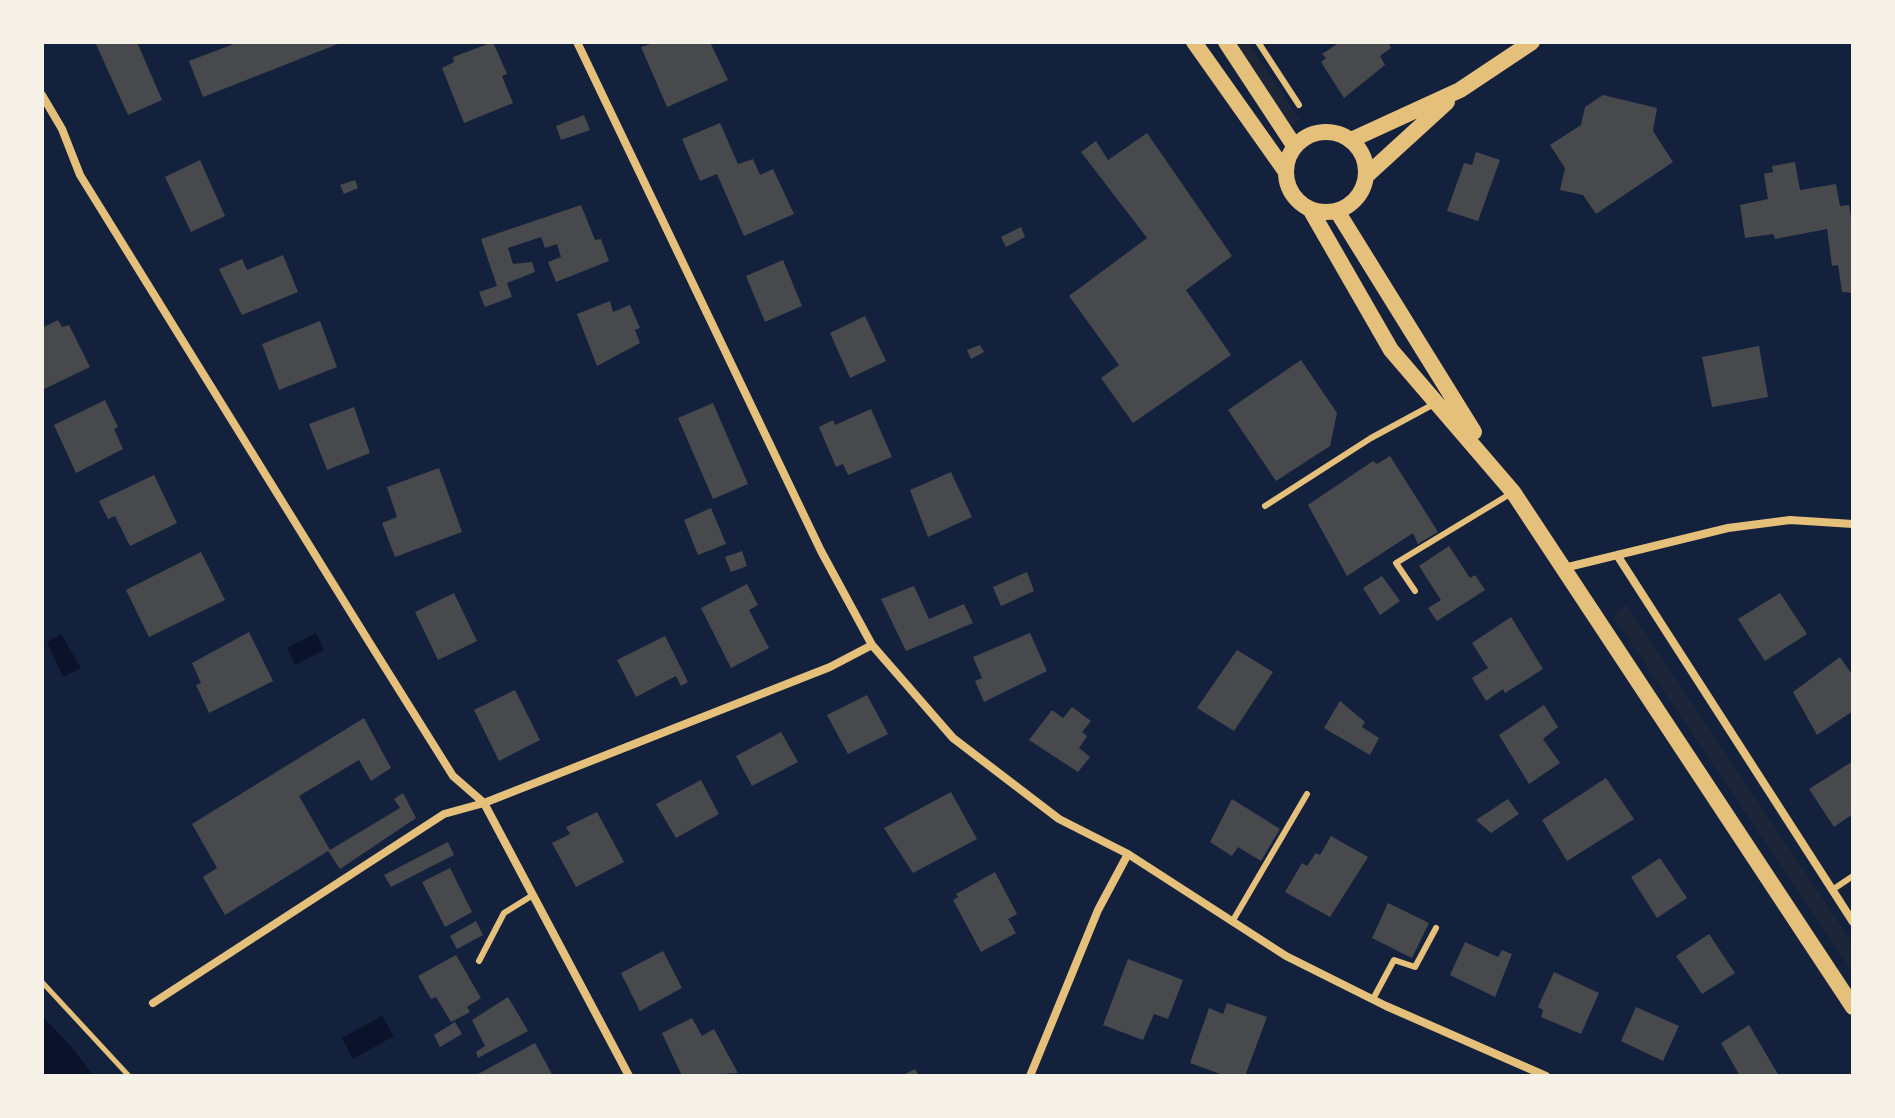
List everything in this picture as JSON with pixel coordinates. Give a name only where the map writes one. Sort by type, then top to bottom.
[{"type":"main road","points":[[1194,42],[1286,172],[1293,194],[1310,209],[1391,350],[1513,492],[1853,1007]]},
{"type":"main road","points":[[1226,42],[1295,147]]},
{"type":"main road","points":[[1310,209],[1337,211],[1357,198],[1366,176],[1460,90],[1532,42]]},
{"type":"main road","points":[[1351,140],[1460,90]]},
{"type":"main road","points":[[1286,172],[1295,147],[1315,133],[1328,132],[1351,140],[1363,156],[1366,176]]},
{"type":"main road","points":[[1337,211],[1500,475]]},
{"type":"street","points":[[577,42],[821,551],[872,645],[953,738],[1059,819],[1128,854],[1286,956],[1544,1076]]},
{"type":"street","points":[[42,95],[62,129],[80,175],[371,645],[453,776],[484,803],[629,1076]]},
{"type":"street","points":[[1564,568],[1728,528],[1790,520],[1853,524]]},
{"type":"street","points":[[1617,555],[1853,922]]},
{"type":"street","points":[[153,1003],[444,814],[484,803],[830,667],[872,645]]},
{"type":"street","points":[[1030,1076],[1098,910],[1128,854]]},
{"type":"lane","points":[[1258,42],[1299,105]]},
{"type":"lane","points":[[1265,506],[1371,438],[1437,403]]},
{"type":"lane","points":[[1415,591],[1396,563],[1513,492]]},
{"type":"lane","points":[[1232,922],[1307,794]]},
{"type":"lane","points":[[1832,890],[1853,876]]},
{"type":"lane","points":[[479,961],[504,913],[533,895]]},
{"type":"lane","points":[[1373,999],[1394,960],[1415,967],[1436,928]]},
{"type":"path","points":[[42,982],[129,1076]]},
{"type":"shaded area","points":[[1235,42],[1248,42],[1300,120],[1291,126]]},
{"type":"shaded area","points":[[1626,604],[1853,944],[1853,973],[1614,617]]},
{"type":"shaded area","points":[[316,633],[324,650],[295,665],[287,648]]},
{"type":"shaded area","points":[[61,634],[81,668],[63,677],[47,642]]},
{"type":"shaded area","points":[[42,1016],[69,1044],[94,1076],[42,1076]]},
{"type":"shaded area","points":[[382,1016],[394,1036],[353,1059],[342,1038]]},
{"type":"building","points":[[95,42],[137,42],[162,100],[128,115]]},
{"type":"building","points":[[239,42],[343,42],[203,97],[189,61]]},
{"type":"building","points":[[493,42],[507,74],[502,76],[513,103],[464,123],[442,68],[454,62],[453,57]]},
{"type":"building","points":[[657,42],[710,42],[728,80],[667,107],[641,47]]},
{"type":"building","points":[[1340,42],[1388,42],[1391,48],[1380,56],[1385,65],[1344,98],[1321,62],[1326,58],[1322,54]]},
{"type":"building","points":[[1603,95],[1657,108],[1653,131],[1673,162],[1596,214],[1583,195],[1560,190],[1565,168],[1550,145],[1581,125],[1585,107]]},
{"type":"building","points":[[584,115],[590,130],[561,140],[556,126]]},
{"type":"building","points":[[720,123],[738,164],[753,159],[760,175],[773,169],[794,214],[744,236],[717,174],[700,181],[682,139]]},
{"type":"building","points":[[1147,133],[1232,256],[1186,290],[1231,355],[1133,423],[1101,378],[1119,365],[1069,296],[1147,238],[1081,152],[1096,141],[1108,160]]},
{"type":"building","points":[[1476,152],[1500,160],[1478,221],[1447,211],[1464,163],[1472,165]]},
{"type":"building","points":[[200,160],[225,216],[191,232],[165,177]]},
{"type":"building","points":[[1795,162],[1800,190],[1836,184],[1840,206],[1849,205],[1853,230],[1853,293],[1842,292],[1838,265],[1832,266],[1827,229],[1775,239],[1773,234],[1745,238],[1740,205],[1768,199],[1764,174],[1773,172],[1772,166]]},
{"type":"building","points":[[355,180],[358,188],[344,194],[340,185]]},
{"type":"building","points":[[581,205],[595,240],[601,239],[609,261],[556,282],[548,262],[561,257],[557,244],[545,248],[541,237],[508,248],[513,264],[532,262],[535,272],[507,283],[512,297],[485,307],[479,292],[497,286],[481,239]]},
{"type":"building","points":[[1021,227],[1025,237],[1006,247],[1001,237]]},
{"type":"building","points":[[283,255],[298,292],[242,315],[219,269],[242,259],[247,270]]},
{"type":"building","points":[[783,260],[802,306],[765,322],[746,276]]},
{"type":"building","points":[[610,301],[613,312],[630,305],[640,328],[635,330],[640,343],[597,366],[577,314]]},
{"type":"building","points":[[865,316],[886,361],[850,378],[830,333]]},
{"type":"building","points":[[58,320],[62,327],[69,325],[90,367],[42,390],[42,328]]},
{"type":"building","points":[[320,321],[337,367],[279,390],[262,344]]},
{"type":"building","points":[[980,345],[984,352],[971,359],[967,350]]},
{"type":"building","points":[[1759,346],[1768,397],[1712,407],[1702,357]]},
{"type":"building","points":[[1301,360],[1337,413],[1330,446],[1276,481],[1228,410]]},
{"type":"building","points":[[105,400],[118,427],[114,429],[123,449],[76,473],[54,425]]},
{"type":"building","points":[[713,403],[748,484],[713,499],[678,418]]},
{"type":"building","points":[[354,407],[370,453],[327,470],[309,424]]},
{"type":"building","points":[[871,409],[892,457],[848,475],[843,464],[836,467],[819,427],[833,420],[835,425]]},
{"type":"building","points":[[1390,456],[1438,532],[1418,544],[1413,533],[1347,576],[1308,505],[1373,461],[1377,464]]},
{"type":"building","points":[[439,468],[462,532],[395,557],[382,523],[397,517],[387,487]]},
{"type":"building","points":[[951,472],[972,517],[928,537],[910,490]]},
{"type":"building","points":[[154,475],[177,523],[130,546],[115,516],[108,519],[99,501]]},
{"type":"building","points":[[711,508],[726,544],[698,555],[684,520]]},
{"type":"building","points":[[1449,546],[1470,578],[1475,575],[1485,590],[1437,621],[1428,608],[1441,600],[1419,566]]},
{"type":"building","points":[[742,551],[747,566],[731,572],[725,557]]},
{"type":"building","points":[[201,552],[225,600],[149,637],[126,590]]},
{"type":"building","points":[[1027,572],[1034,591],[1001,606],[993,587]]},
{"type":"building","points":[[1382,576],[1400,601],[1380,615],[1363,588]]},
{"type":"building","points":[[747,584],[758,605],[749,610],[769,648],[731,668],[701,608]]},
{"type":"building","points":[[914,586],[929,619],[964,604],[973,623],[906,651],[881,599]]},
{"type":"building","points":[[454,593],[477,641],[438,660],[415,612]]},
{"type":"building","points":[[1780,593],[1807,634],[1765,661],[1738,619]]},
{"type":"building","points":[[1511,617],[1543,669],[1486,701],[1472,678],[1488,668],[1472,643]]},
{"type":"building","points":[[249,632],[273,681],[209,713],[196,685],[201,683],[192,663]]},
{"type":"building","points":[[1030,633],[1047,671],[984,702],[975,681],[982,678],[973,657]]},
{"type":"building","points":[[665,636],[688,682],[681,686],[676,676],[636,697],[617,660]]},
{"type":"building","points":[[1237,650],[1273,672],[1234,731],[1197,708]]},
{"type":"building","points":[[1840,657],[1853,676],[1853,711],[1817,735],[1793,692]]},
{"type":"building","points":[[515,690],[540,740],[499,761],[474,710]]},
{"type":"building","points":[[867,695],[888,734],[848,754],[827,715]]},
{"type":"building","points":[[1340,701],[1365,722],[1362,727],[1379,738],[1370,755],[1324,728]]},
{"type":"building","points":[[1544,705],[1558,727],[1543,739],[1560,763],[1529,784],[1499,735]]},
{"type":"building","points":[[1072,707],[1091,721],[1082,732],[1087,736],[1079,748],[1090,757],[1078,772],[1029,740],[1052,710],[1063,718]]},
{"type":"building","points":[[364,718],[391,768],[371,781],[359,760],[299,796],[330,850],[400,808],[394,799],[403,793],[416,818],[340,869],[328,851],[225,915],[203,877],[217,868],[192,824]]},
{"type":"building","points":[[781,732],[798,762],[752,786],[736,756]]},
{"type":"building","points":[[1853,761],[1853,814],[1834,827],[1809,789]]},
{"type":"building","points":[[1606,778],[1634,819],[1567,861],[1542,820]]},
{"type":"building","points":[[701,780],[719,814],[676,838],[656,804]]},
{"type":"building","points":[[951,792],[977,839],[913,873],[884,828]]},
{"type":"building","points":[[1232,799],[1280,829],[1261,861],[1238,847],[1232,856],[1210,842]]},
{"type":"building","points":[[1508,799],[1519,814],[1491,833],[1476,820]]},
{"type":"building","points":[[597,812],[624,862],[576,887],[552,843],[570,834],[566,827]]},
{"type":"building","points":[[1331,836],[1368,857],[1330,917],[1285,892],[1302,863],[1307,866],[1316,853],[1320,855]]},
{"type":"building","points":[[448,842],[454,855],[391,887],[384,875]]},
{"type":"building","points":[[1660,858],[1687,898],[1657,918],[1631,877]]},
{"type":"building","points":[[450,868],[472,912],[445,927],[422,882]]},
{"type":"building","points":[[995,872],[1017,914],[1008,919],[1016,933],[981,952],[953,900],[958,897],[956,894]]},
{"type":"building","points":[[1388,903],[1429,923],[1412,958],[1372,938]]},
{"type":"building","points":[[476,921],[483,935],[457,949],[450,936]]},
{"type":"building","points":[[1709,934],[1735,973],[1702,994],[1676,956]]},
{"type":"building","points":[[1465,942],[1498,957],[1502,950],[1512,954],[1495,997],[1450,975]]},
{"type":"building","points":[[663,951],[682,988],[640,1011],[621,973]]},
{"type":"building","points":[[456,955],[481,998],[467,1007],[470,1012],[451,1022],[436,997],[431,999],[418,976]]},
{"type":"building","points":[[1128,959],[1183,980],[1168,1019],[1154,1014],[1143,1040],[1103,1025]]},
{"type":"building","points":[[1554,972],[1599,993],[1581,1034],[1541,1017],[1543,1010],[1538,1007]]},
{"type":"building","points":[[508,997],[528,1031],[478,1058],[476,1052],[485,1046],[472,1020]]},
{"type":"building","points":[[1227,1003],[1267,1017],[1245,1076],[1226,1076],[1190,1063],[1209,1008],[1223,1014]]},
{"type":"building","points":[[1636,1007],[1679,1026],[1663,1061],[1621,1041]]},
{"type":"building","points":[[692,1018],[702,1036],[714,1029],[738,1073],[682,1076],[662,1033]]},
{"type":"building","points":[[455,1022],[462,1034],[440,1047],[434,1035]]},
{"type":"building","points":[[1749,1025],[1779,1076],[1740,1076],[1721,1043]]},
{"type":"building","points":[[535,1043],[553,1076],[479,1076],[478,1074]]},
{"type":"building","points":[[915,1069],[919,1076],[901,1076]]}]
